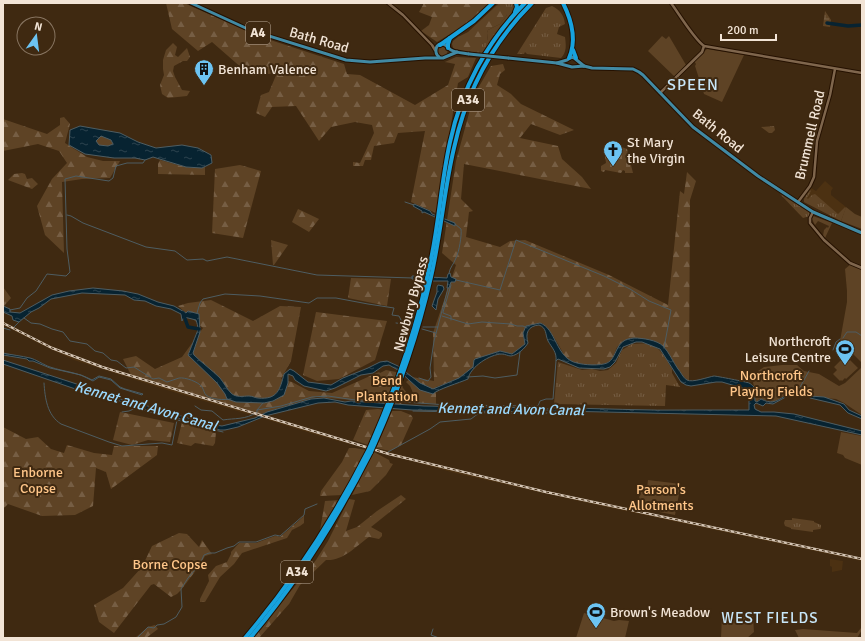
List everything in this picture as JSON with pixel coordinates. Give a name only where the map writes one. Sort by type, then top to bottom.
[{"type":"highway","points":[[487,10],[493,3]]},
{"type":"highway","points":[[440,45],[468,26],[496,3]]},
{"type":"highway","points":[[509,20],[516,10],[516,3]]},
{"type":"highway","name":"Newbury Bypass","points":[[441,214],[448,154],[458,112],[480,63],[496,37],[525,3]]},
{"type":"highway","name":"Newbury Bypass","points":[[250,638],[300,574],[344,502],[370,452],[405,365],[430,276],[454,147],[468,99],[480,72],[490,55],[522,13],[533,3]]},
{"type":"highway","points":[[563,4],[572,26],[572,48],[576,59]]},
{"type":"highway","points":[[449,48],[448,44],[450,38]]},
{"type":"highway","points":[[568,59],[572,48]]},
{"type":"highway","name":"Newbury Bypass","points":[[245,638],[265,615],[297,572],[344,502]]},
{"type":"main road","name":"Bath Road","points":[[191,3],[250,30],[346,60],[370,62],[441,58]]},
{"type":"main road","points":[[425,58],[433,54],[440,45],[446,45],[457,52],[557,63],[575,67],[577,64],[576,59]]},
{"type":"main road","points":[[448,56],[449,48]]},
{"type":"main road","points":[[435,51],[436,55],[441,58],[457,52]]},
{"type":"main road","points":[[557,63],[572,57],[584,66]]},
{"type":"main road","points":[[568,59],[569,66]]},
{"type":"main road","name":"Bath Road","points":[[575,67],[584,66],[592,68],[636,70],[642,74],[694,128],[759,177],[813,212],[862,232]]},
{"type":"street","points":[[388,3],[403,15],[428,41],[435,51]]},
{"type":"street","points":[[671,3],[690,31],[704,46],[862,73]]},
{"type":"street","points":[[428,41],[436,45],[440,45]]},
{"type":"street","points":[[660,93],[702,52],[704,46]]},
{"type":"street","name":"Brummell Road","points":[[798,203],[810,186],[814,177],[817,141],[830,95],[835,69]]},
{"type":"street","points":[[813,212],[810,218],[810,223],[824,240],[850,263],[862,268]]},
{"type":"shaded area","points":[[825,181],[833,188],[831,195],[846,207],[841,221],[804,202],[804,199],[811,188],[816,191]]},
{"type":"shaded area","points":[[3,321],[39,341],[90,362],[253,413],[251,415],[74,360],[3,325]]},
{"type":"shaded area","points":[[267,417],[455,470],[546,491],[862,558],[862,561],[455,473],[317,435],[265,419]]},
{"type":"shaded area","points":[[830,559],[843,561],[842,570],[832,572]]},
{"type":"green space","points":[[166,3],[184,3],[258,36],[344,64],[347,74],[360,75],[415,105],[448,85],[455,64],[445,62],[456,57],[476,58],[468,77],[458,83],[436,213],[411,202],[425,131],[398,133],[394,143],[374,146],[371,160],[365,160],[363,166],[353,166],[353,162],[360,163],[374,133],[372,125],[355,122],[331,127],[319,141],[296,106],[272,107],[265,117],[256,113],[261,95],[269,92],[277,73],[251,76],[212,42],[198,51],[172,29]]},
{"type":"green space","points":[[423,3],[491,3],[472,21],[437,42],[421,31],[429,25],[432,17],[419,12]]},
{"type":"green space","points":[[499,3],[515,3],[515,8],[482,53],[482,44],[488,40],[488,30],[500,24],[507,15],[499,5],[496,6]]},
{"type":"green space","points":[[499,5],[506,10],[507,15],[500,24],[488,30],[488,42],[482,44],[482,53],[458,51],[453,48],[453,41],[468,32],[496,6]]},
{"type":"green space","points":[[552,6],[561,13],[564,18],[565,24],[559,27],[557,34],[565,37],[566,48],[563,56],[561,58],[527,54],[525,52],[524,54],[517,54],[546,8]]},
{"type":"green space","points":[[825,11],[831,20],[830,27],[823,26]]},
{"type":"green space","points":[[662,36],[666,39],[669,36],[686,65],[675,77],[648,51]]},
{"type":"green space","points":[[173,43],[177,47],[175,55],[178,57],[187,48],[190,57],[187,61],[183,61],[174,66],[173,71],[182,90],[190,91],[187,96],[168,98],[162,94],[160,85],[164,75],[163,60],[166,50]]},
{"type":"green space","points":[[440,46],[444,46],[446,47],[446,55],[440,56],[437,53],[437,49]]},
{"type":"green space","points":[[707,49],[744,55],[722,102],[704,94],[695,66],[696,64],[694,61]]},
{"type":"green space","points":[[503,64],[505,70],[500,74],[497,85],[511,94],[521,104],[574,130],[560,135],[531,124],[520,138],[558,146],[562,159],[582,177],[591,189],[464,164],[461,199],[473,211],[469,212],[466,237],[500,247],[510,241],[525,240],[609,275],[668,305],[680,191],[684,194],[687,172],[696,181],[690,200],[689,381],[663,346],[659,343],[638,338],[627,340],[622,343],[617,347],[612,359],[604,364],[585,365],[573,362],[565,357],[553,336],[542,323],[526,326],[523,336],[525,344],[512,354],[500,351],[478,358],[473,367],[463,377],[436,387],[436,404],[413,403],[413,397],[415,397],[410,386],[406,382],[412,377],[434,381],[433,333],[456,265],[442,253],[456,161],[474,95],[491,66]]},
{"type":"green space","points":[[64,117],[70,124],[65,143],[87,157],[103,161],[120,161],[110,178],[82,179],[62,182],[64,253],[45,235],[37,206],[52,179],[67,163],[59,151],[38,144],[3,151],[3,119],[47,134],[60,125],[60,118]]},
{"type":"green space","points":[[774,126],[775,130],[772,133],[769,133],[761,127]]},
{"type":"green space","points":[[101,136],[111,140],[113,144],[108,146],[99,145],[95,141]]},
{"type":"green space","points":[[619,146],[627,149],[633,173],[625,173],[623,170],[621,173],[605,170],[604,172],[601,171],[601,166],[606,163],[605,156]]},
{"type":"green space","points":[[160,160],[176,165],[195,168],[205,167],[205,175],[158,174],[158,164]]},
{"type":"green space","points":[[240,165],[261,171],[243,238],[212,233],[215,169]]},
{"type":"green space","points":[[14,174],[25,174],[27,179],[32,178],[38,184],[32,189],[8,180]]},
{"type":"green space","points":[[810,190],[808,199],[815,194],[838,214],[845,207],[846,208],[841,221],[804,202],[804,199]]},
{"type":"green space","points":[[780,194],[809,212],[810,216],[803,218]]},
{"type":"green space","points":[[846,207],[862,217],[862,229],[841,221]]},
{"type":"green space","points":[[298,209],[319,219],[309,232],[292,222]]},
{"type":"green space","points":[[813,216],[832,223],[825,238],[823,236],[824,230],[829,226],[818,221],[815,225],[812,219]]},
{"type":"green space","points":[[271,240],[288,245],[274,265],[273,265]]},
{"type":"green space","points":[[851,264],[862,269],[862,363],[840,341],[847,302],[845,269]]},
{"type":"green space","points":[[351,278],[391,279],[387,306],[348,298]]},
{"type":"green space","points":[[3,287],[11,298],[4,306],[3,306]]},
{"type":"green space","name":"Bend Plantation","points":[[211,300],[253,321],[280,306],[301,307],[291,361],[281,379],[292,382],[309,391],[332,393],[386,370],[396,372],[403,388],[412,399],[402,402],[401,404],[316,397],[261,414],[131,375],[123,359],[136,356],[155,369],[182,357],[203,328],[178,306]]},
{"type":"green space","points":[[316,312],[387,321],[375,360],[339,379],[317,381],[303,375]]},
{"type":"green space","points":[[632,344],[647,344],[657,348],[665,357],[672,369],[672,373],[680,387],[666,385],[665,406],[554,404],[558,362],[582,370],[608,370],[616,363],[622,350]]},
{"type":"green space","name":"Northcroft Leisure Centre","points":[[839,351],[847,359],[843,363],[844,365],[850,360],[858,368],[842,381],[840,381],[833,374],[837,370],[834,367],[843,358],[838,353]]},
{"type":"green space","name":"Northcroft Playing Fields","points":[[797,365],[804,371],[819,374],[839,386],[845,383],[862,367],[862,415],[836,399],[812,397],[802,390],[787,394],[774,402],[759,399],[758,401],[755,401],[753,382],[749,381],[749,377],[764,367]]},
{"type":"green space","points":[[366,410],[384,410],[368,445],[353,440]]},
{"type":"green space","points":[[392,411],[401,411],[411,415],[413,418],[401,445],[390,451],[376,448]]},
{"type":"green space","points":[[120,412],[174,423],[170,442],[148,440],[132,445],[113,440]]},
{"type":"green space","points":[[182,422],[194,425],[194,427],[216,432],[215,443],[213,446],[195,443],[191,446],[177,443]]},
{"type":"green space","name":"Enborne Copse","points":[[3,427],[26,439],[38,437],[51,449],[64,453],[67,445],[94,453],[112,455],[114,446],[158,446],[157,455],[111,489],[106,472],[96,468],[93,506],[75,515],[42,516],[8,504],[3,509]]},
{"type":"green space","points":[[841,432],[862,436],[862,465],[837,453]]},
{"type":"green space","points":[[349,448],[366,450],[343,495],[320,496],[321,491],[342,462]]},
{"type":"green space","points":[[374,452],[389,460],[390,463],[393,464],[386,475],[370,491],[352,495]]},
{"type":"green space","name":"Parson's Allotments","points":[[648,480],[681,484],[675,515],[638,508],[640,491],[647,489]]},
{"type":"green space","points":[[401,495],[406,499],[371,527],[382,533],[382,536],[379,539],[369,537],[343,556],[332,560],[326,560],[300,585],[289,604],[259,638],[253,638],[316,560],[328,541],[349,499],[355,500],[346,531],[357,527]]},
{"type":"green space","points":[[340,500],[319,536],[325,501]]},
{"type":"green space","points":[[304,516],[304,523],[292,530],[287,538],[242,553],[234,564],[220,577],[205,602],[200,602],[209,581],[208,575],[216,566],[227,562],[231,552],[239,543],[256,543],[275,536],[280,537]]},
{"type":"green space","points":[[792,518],[814,521],[821,525],[821,528],[813,530],[813,532],[791,529],[785,526],[784,523],[785,520],[792,520]]},
{"type":"green space","name":"Borne Copse","points":[[179,533],[187,534],[199,547],[202,540],[212,554],[205,556],[181,590],[171,597],[154,584],[151,585],[114,633],[99,622],[94,605],[123,588],[142,567],[152,546]]},
{"type":"green space","name":"Brown's Meadow","points":[[584,613],[614,621],[629,621],[625,638],[576,638]]},
{"type":"green space","points":[[722,614],[747,614],[747,616],[753,616],[754,632],[747,638],[721,638]]},
{"type":"green space","points":[[155,625],[158,629],[146,638],[135,638],[148,627]]},
{"type":"green space","points":[[861,628],[862,630],[857,638],[799,638],[795,630],[803,629],[857,633]]},
{"type":"water","points":[[80,126],[120,133],[138,142],[156,148],[182,145],[198,148],[211,155],[212,163],[202,168],[186,167],[153,157],[145,160],[85,154],[69,145],[70,130]],"holes":[[[101,136],[111,140],[113,144],[108,146],[99,145],[96,141]]]},
{"type":"water","points":[[414,204],[430,211],[432,214],[455,223],[455,226],[424,212],[422,213],[422,211],[413,206]]},
{"type":"water","points":[[450,273],[451,277],[456,279],[455,282],[451,282],[449,288],[447,288],[448,281],[412,279],[412,276],[447,278],[448,274]]},
{"type":"water","points":[[438,285],[443,286],[444,289],[438,299],[436,310],[432,306]]},
{"type":"water","points":[[93,288],[138,294],[158,302],[174,306],[186,313],[188,311],[199,314],[200,332],[193,353],[220,378],[233,395],[237,396],[265,398],[274,395],[279,389],[284,374],[290,369],[308,382],[331,385],[343,378],[380,362],[387,361],[398,366],[420,383],[433,389],[459,378],[473,367],[475,359],[500,351],[512,354],[525,344],[523,333],[526,326],[540,323],[550,331],[560,350],[565,356],[577,363],[600,365],[607,363],[613,357],[620,345],[628,339],[641,338],[657,342],[663,346],[683,376],[689,381],[714,376],[749,383],[754,387],[755,401],[757,402],[761,399],[773,402],[791,392],[802,390],[810,396],[824,397],[844,404],[849,410],[862,416],[862,419],[848,413],[840,405],[810,398],[801,391],[793,393],[773,404],[766,403],[763,406],[756,403],[754,405],[755,409],[761,412],[794,414],[862,431],[862,435],[776,416],[561,411],[556,411],[553,413],[545,410],[536,412],[412,410],[348,405],[335,402],[318,403],[265,416],[238,427],[220,430],[123,403],[106,396],[84,392],[3,364],[3,360],[95,390],[96,392],[208,424],[222,426],[255,418],[267,412],[311,399],[324,398],[345,402],[351,401],[424,406],[547,409],[749,410],[749,390],[722,382],[691,386],[686,385],[681,382],[660,349],[642,342],[636,342],[623,347],[615,362],[610,367],[604,369],[579,368],[558,359],[556,361],[555,353],[548,341],[545,330],[539,325],[530,328],[527,333],[528,343],[519,353],[511,356],[503,354],[492,356],[476,366],[472,370],[468,379],[433,394],[420,390],[398,370],[389,365],[383,366],[373,373],[361,375],[326,391],[304,386],[295,380],[293,376],[288,374],[288,383],[284,395],[273,401],[264,403],[236,402],[227,399],[217,383],[188,355],[198,330],[196,320],[184,317],[182,321],[181,314],[171,309],[156,306],[145,301],[134,300],[125,295],[82,293],[51,299],[19,322],[13,320],[12,316],[3,312],[3,306],[10,309],[10,312],[20,313],[52,295]]},
{"type":"water","points":[[3,353],[30,358],[50,367],[78,374],[50,368],[27,359],[3,355]]},
{"type":"water","points":[[83,376],[92,380],[99,376],[111,379],[120,387],[143,394],[142,395],[120,388],[111,380],[99,377],[93,381]]},
{"type":"waterway","points":[[827,23],[848,26],[862,25]]},
{"type":"waterway","points":[[10,310],[20,308],[27,298],[36,291],[47,274],[66,276],[70,272],[67,249],[65,179],[76,176],[109,181],[113,178],[116,166],[127,163],[143,163],[145,160]]},
{"type":"waterway","points":[[405,202],[414,205]]},
{"type":"waterway","points":[[67,215],[83,223],[146,247],[175,251],[187,260],[203,259],[207,261],[227,257],[317,275],[413,278]]},
{"type":"waterway","points":[[449,273],[457,255],[461,239],[461,229],[455,224]]},
{"type":"waterway","points":[[456,280],[500,290],[516,240],[604,276],[630,289],[649,301],[671,310],[664,348]]},
{"type":"waterway","points":[[451,285],[443,312],[451,316],[451,320]]},
{"type":"waterway","points":[[419,378],[428,381],[431,377],[430,368],[434,341],[448,288]]},
{"type":"waterway","points":[[197,313],[203,299],[225,294],[260,296],[309,303],[317,298],[336,298],[394,308],[392,315],[399,316],[402,322],[412,324]]},
{"type":"waterway","points":[[183,313],[188,327],[199,329]]},
{"type":"waterway","points":[[442,316],[468,324],[482,322],[511,324],[527,328]]},
{"type":"waterway","points":[[24,318],[31,323],[40,324],[63,332],[70,341],[87,344],[95,351],[103,353],[111,360],[117,361],[126,368],[134,367],[153,379],[159,378],[167,382],[179,378],[188,379],[200,385],[205,394],[211,398],[225,400],[231,399]]},
{"type":"waterway","points":[[14,327],[19,322]]},
{"type":"waterway","points":[[396,323],[412,325]]},
{"type":"waterway","points":[[423,327],[438,327]]},
{"type":"waterway","points":[[3,328],[10,330]]},
{"type":"waterway","points":[[422,329],[436,333]]},
{"type":"waterway","points":[[843,338],[847,332],[856,332],[862,336]]},
{"type":"waterway","points":[[833,350],[836,342],[840,339]]},
{"type":"waterway","points":[[467,377],[483,376],[495,378],[517,375],[520,352]]},
{"type":"waterway","name":"Kennet and Avon Canal","points":[[405,402],[447,405],[538,406],[540,401],[553,399],[556,361]]},
{"type":"waterway","points":[[799,389],[809,371]]},
{"type":"waterway","points":[[44,383],[48,406],[56,420],[61,424],[122,446],[162,443],[172,445],[177,420]]},
{"type":"waterway","name":"Kennet and Avon Canal","points":[[257,410],[281,406],[312,397],[328,396],[362,401],[377,400]]},
{"type":"waterway","points":[[195,406],[201,410],[212,411],[223,420],[244,418],[253,415],[263,403]]},
{"type":"waterway","name":"Kennet and Avon Canal","points":[[122,412],[136,408],[223,432]]},
{"type":"waterway","name":"Kennet and Avon Canal","points":[[413,411],[547,413]]},
{"type":"waterway","points":[[388,452],[440,422],[471,419],[479,413]]},
{"type":"waterway","points":[[137,638],[148,627],[154,628],[157,625],[164,624],[176,617],[182,607],[181,589],[200,564],[204,555],[215,553],[234,546],[239,542],[256,542],[275,535],[280,536],[304,515],[305,509],[317,504]]},
{"type":"waterway","points":[[433,629],[431,635],[439,638]]},
{"type":"railway","points":[[3,323],[52,348],[102,367],[389,454],[546,492],[862,559]]},
{"type":"place","name":"Benham Valence","points":[[204,86]]},
{"type":"place","name":"St Mary the Virgin","points":[[613,167]]},
{"type":"place","name":"Northcroft Leisure Centre","points":[[845,366]]},
{"type":"place","name":"Brown's Meadow","points":[[596,629]]},
{"type":"district","name":"SPEEN","points":[[693,85]]},
{"type":"district","name":"WEST FIELDS","points":[[770,618]]}]
